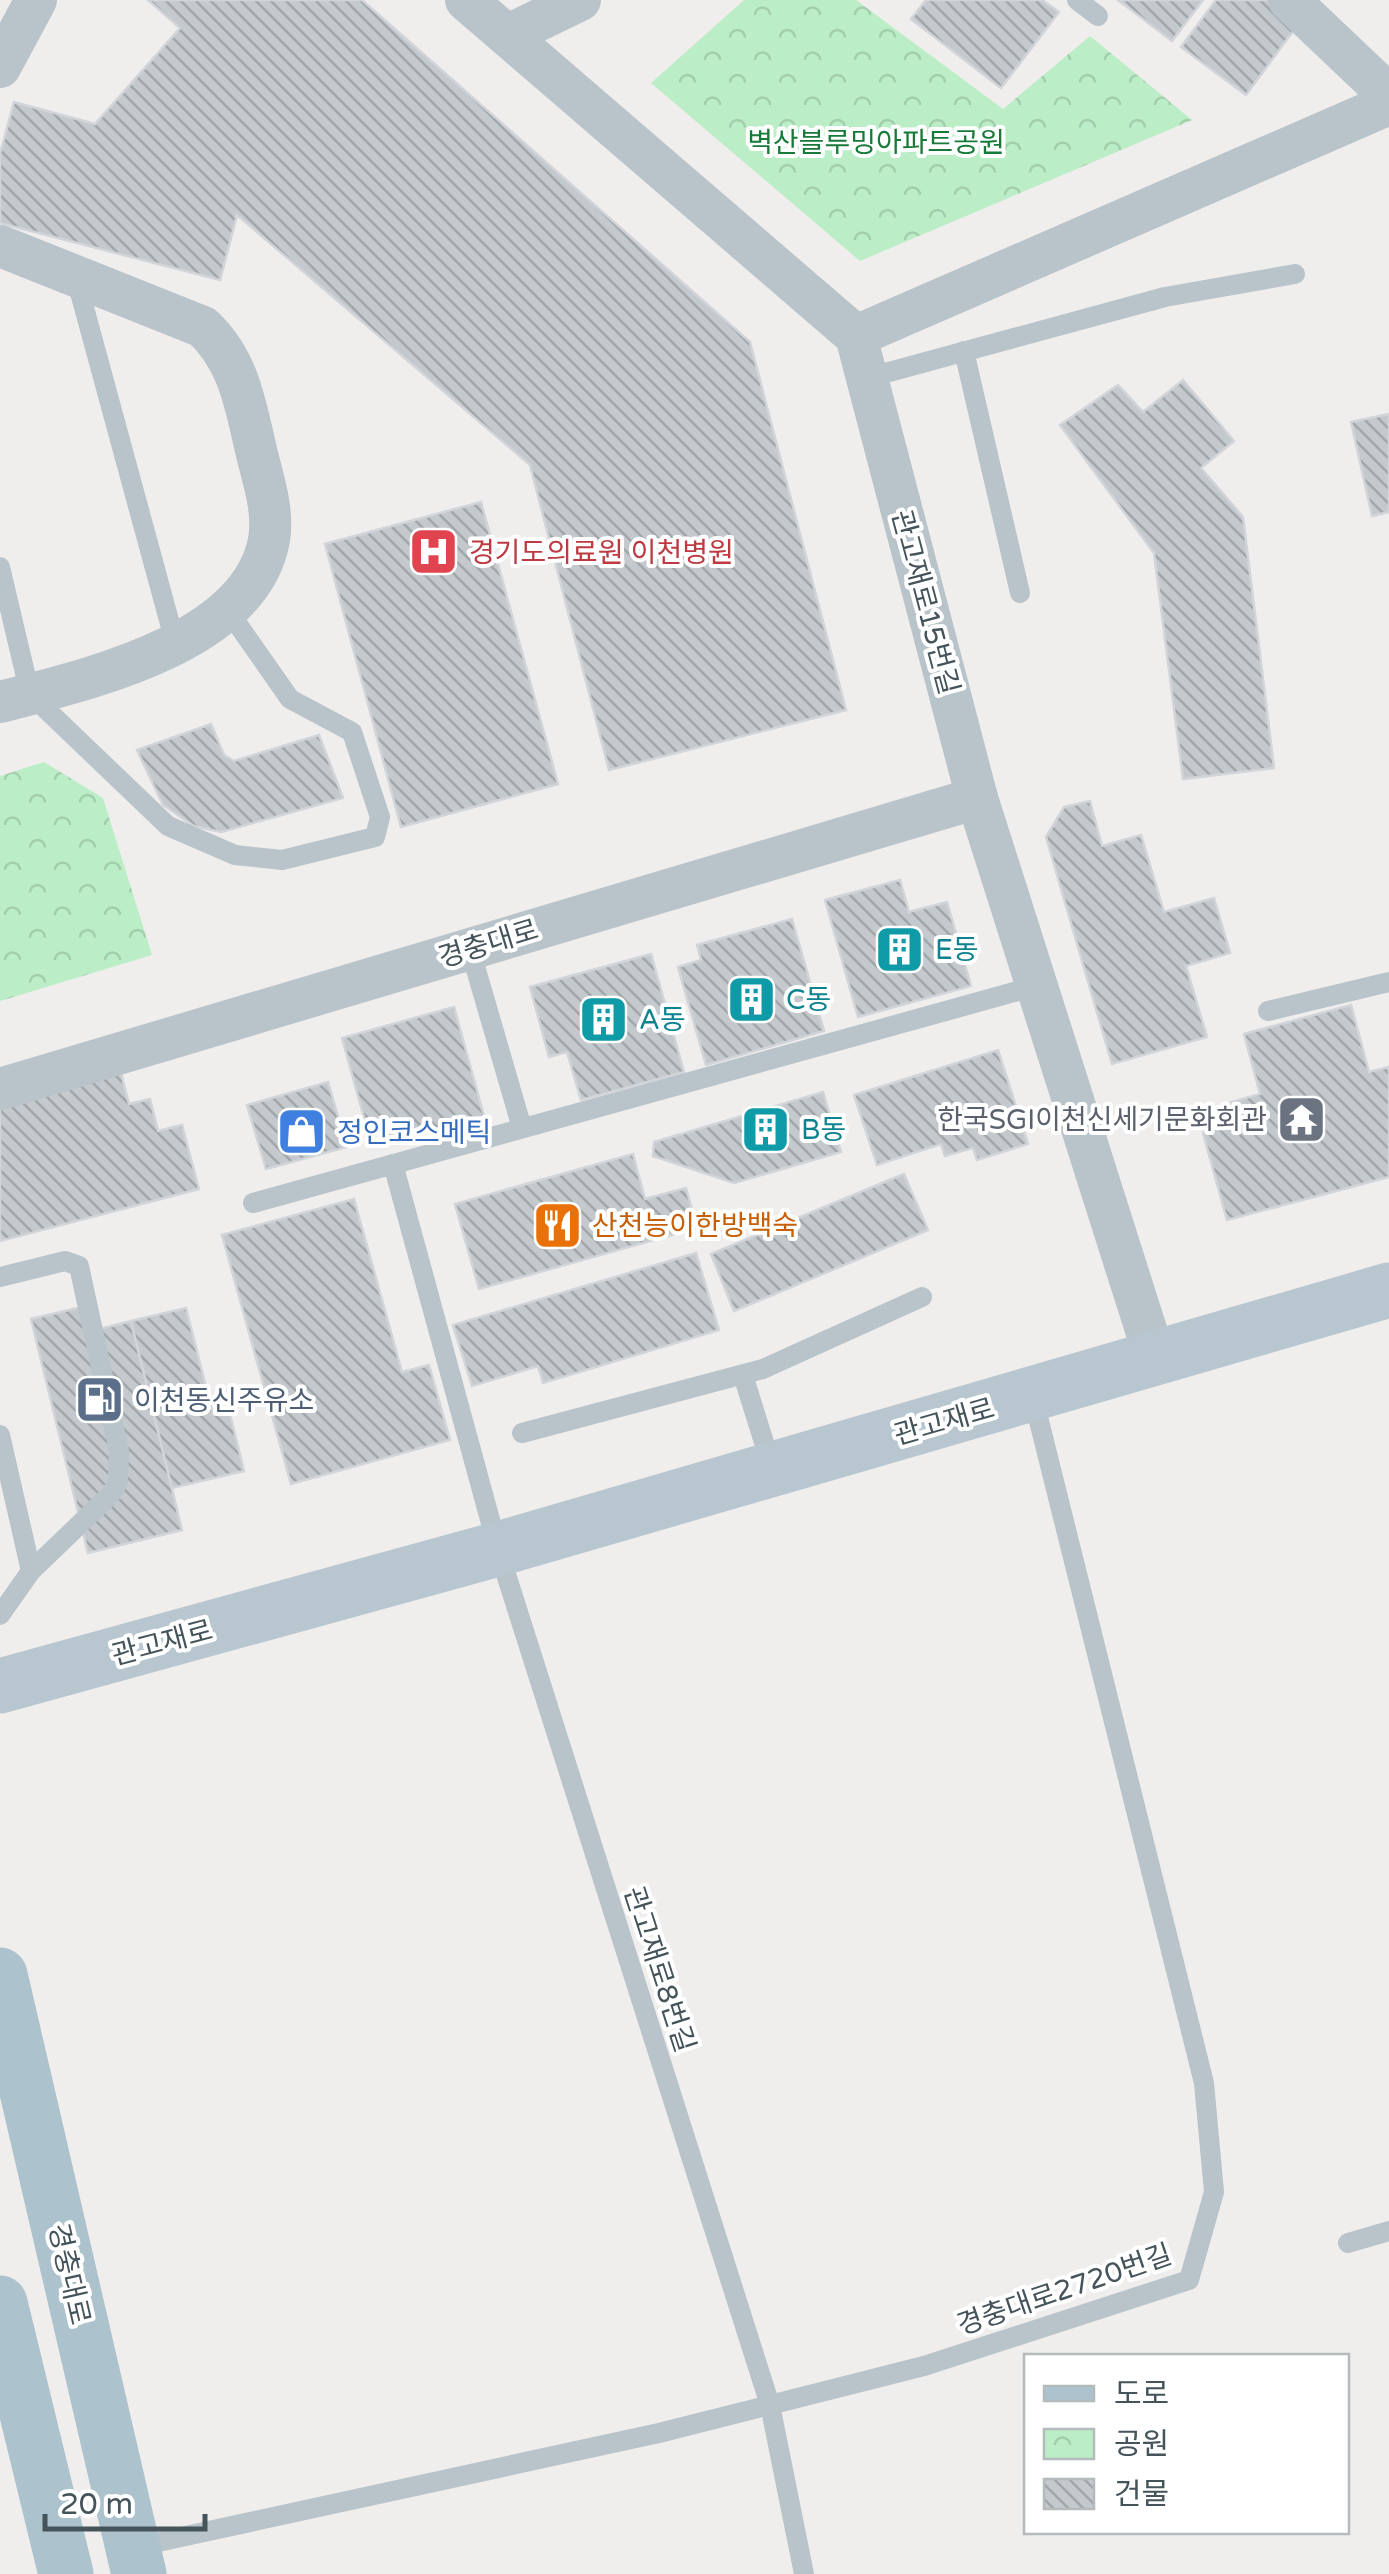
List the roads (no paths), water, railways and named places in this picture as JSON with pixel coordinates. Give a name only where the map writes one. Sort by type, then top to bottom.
[{"type":"main road","name":"경충대로","points":[[0,1975],[136,2561]]},
{"type":"main road","points":[[0,2303],[66,2574]]},
{"type":"street","points":[[0,68],[36,0]]},
{"type":"street","points":[[466,0],[856,336],[1389,104]]},
{"type":"street","points":[[508,35],[580,0]]},
{"type":"street","points":[[1289,0],[1389,95]]},
{"type":"street","points":[[0,246],[203,327],[223,346],[239,376],[271,512],[270,528],[254,573],[228,609],[176,646],[15,698]]},
{"type":"street","name":"관고재로15번길","points":[[856,336],[977,798],[1154,1358]]},
{"type":"street","name":"경충대로","points":[[0,1088],[977,798]]},
{"type":"street","name":"관고재로","points":[[0,1686],[498,1549],[1389,1290]]},
{"type":"lane","points":[[1077,0],[1098,16]]},
{"type":"lane","points":[[867,378],[1165,297],[1295,274]]},
{"type":"lane","points":[[75,276],[176,646]]},
{"type":"lane","points":[[964,352],[1020,594]]},
{"type":"lane","points":[[0,567],[15,698],[168,826],[236,855],[282,860],[375,837],[380,818],[352,732],[290,699],[228,609]]},
{"type":"lane","points":[[470,948],[522,1128]]},
{"type":"lane","points":[[1268,1010],[1389,982]]},
{"type":"lane","points":[[254,1203],[1036,986]]},
{"type":"lane","points":[[392,1164],[498,1549]]},
{"type":"lane","points":[[0,1277],[65,1261],[78,1266],[120,1452],[118,1482],[110,1495],[31,1572],[0,1615]]},
{"type":"lane","points":[[522,1433],[743,1375],[794,1356],[922,1296]]},
{"type":"lane","points":[[743,1375],[773,1470]]},
{"type":"lane","name":"경충대로2720번길","points":[[136,2561],[924,2366],[1189,2280],[1214,2192],[1204,2082],[1033,1395]]},
{"type":"lane","points":[[0,1435],[31,1572]]},
{"type":"lane","name":"관고재로8번길","points":[[498,1549],[770,2405],[804,2574]]},
{"type":"lane","points":[[1348,2243],[1389,2231]]},
{"type":"place","name":"경기도의료원 이천병원","points":[[434,552]]},
{"type":"place","name":"E동","points":[[900,949]]},
{"type":"place","name":"C동","points":[[751,999]]},
{"type":"place","name":"A동","points":[[604,1019]]},
{"type":"place","name":"한국SGI이천신세기문화회관","points":[[1302,1119]]},
{"type":"place","name":"B동","points":[[766,1129]]},
{"type":"place","name":"정인코스메틱","points":[[302,1132]]},
{"type":"place","name":"산천능이한방백숙","points":[[557,1225]]},
{"type":"place","name":"이천동신주유소","points":[[99,1400]]},
{"type":"park label","name":"벽산블루밍아파트공원","points":[[876,142]]}]
